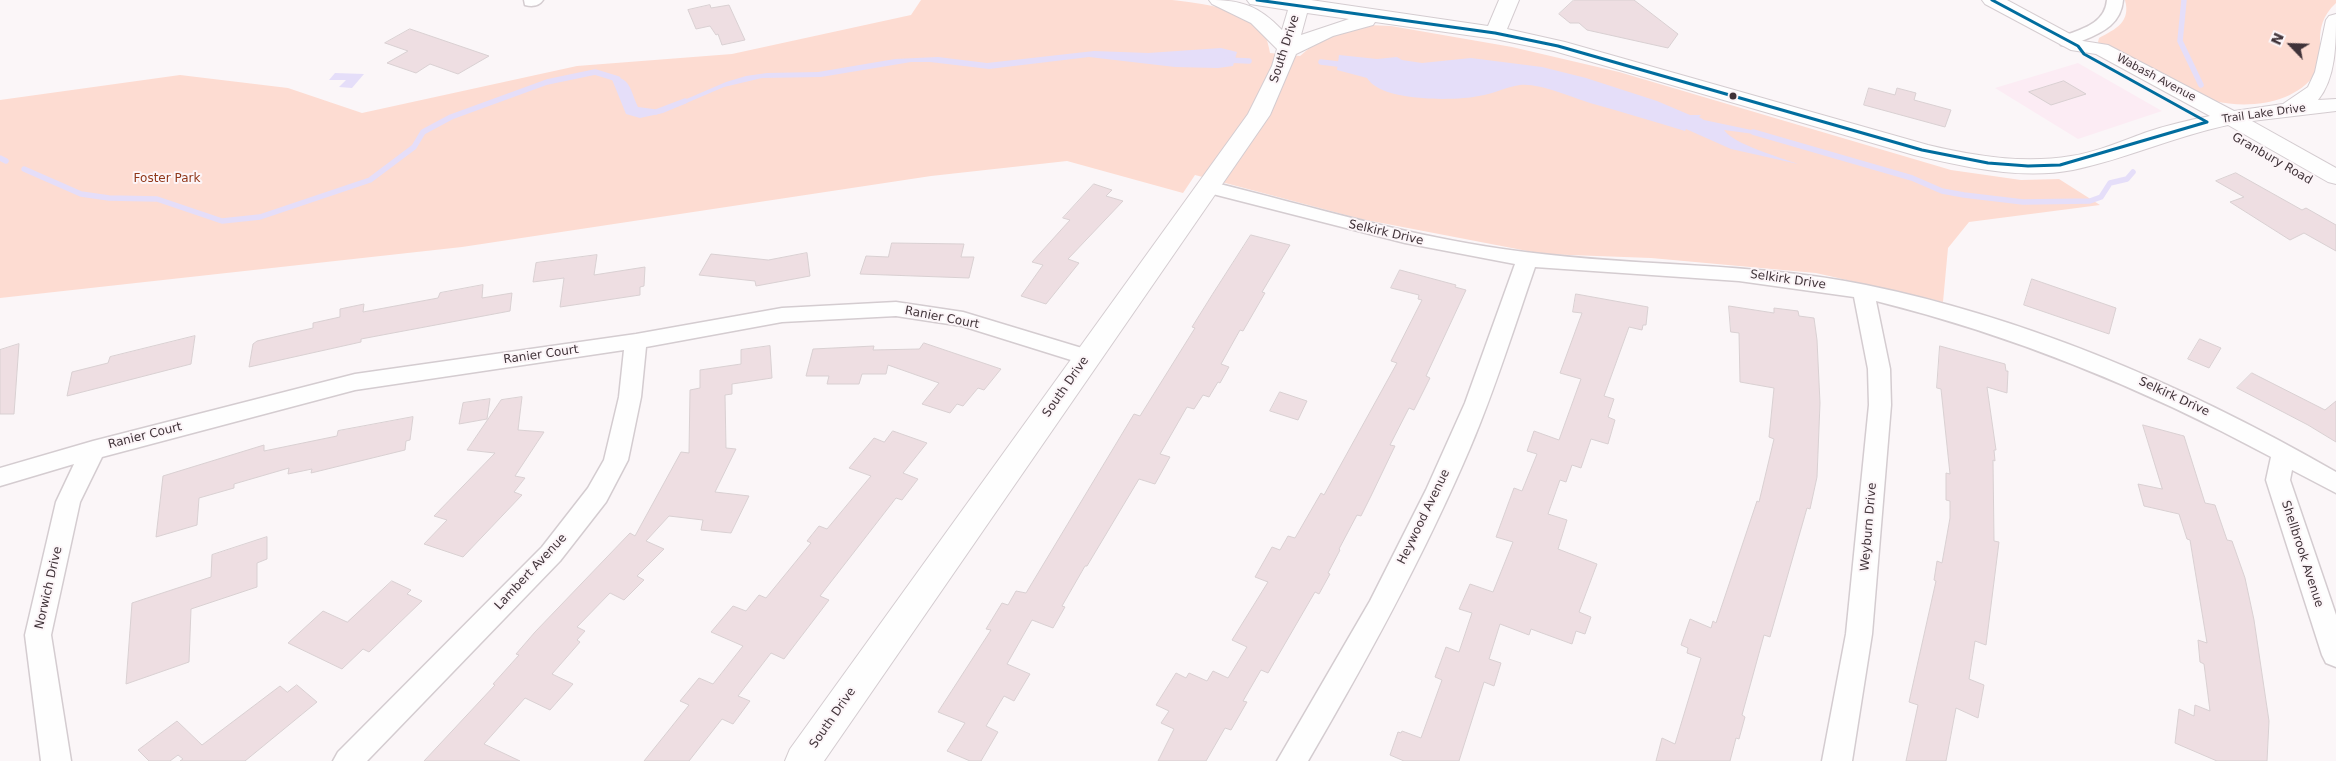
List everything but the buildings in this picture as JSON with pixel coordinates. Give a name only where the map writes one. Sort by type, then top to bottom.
[{"type":"street","points":[[1219,0],[1260,18],[1275,32],[1288,50],[1309,37],[1334,27],[1387,17]]},
{"type":"street","name":"Trail Lake Drive","points":[[1257,0],[1301,3],[1494,33],[1608,59],[1922,150],[1993,163],[2044,166],[2074,162],[2208,122],[2290,109],[2336,105]]},
{"type":"street","points":[[1494,33],[1509,0]]},
{"type":"street","name":"Wabash Avenue","points":[[1992,0],[2073,43],[2101,49],[2231,118]]},
{"type":"street","points":[[2073,43],[2106,24],[2115,10],[2115,0]]},
{"type":"street","name":"South Drive","points":[[803,761],[1087,356],[1259,115],[1288,50],[1301,3]]},
{"type":"street","points":[[2290,109],[2331,78],[2332,28],[2336,20]]},
{"type":"street","name":"Wabash Avenue","points":[[2073,43],[2084,54],[2208,122]]},
{"type":"street","name":"Granbury Road","points":[[2231,118],[2336,177]]},
{"type":"street","name":"Granbury Road","points":[[2208,122],[2336,195]]},
{"type":"street","name":"Selkirk Drive","points":[[1208,187],[1404,238],[1527,259],[1613,267],[1761,276],[1864,292],[2000,327],[2086,358],[2180,400],[2284,452],[2336,484]]},
{"type":"street","name":"Heywood Avenue","points":[[1292,761],[1338,684],[1448,468],[1493,361],[1527,259]]},
{"type":"street","name":"Weyburn Drive","points":[[1837,761],[1859,634],[1880,405],[1879,369],[1864,292]]},
{"type":"street","name":"Ranier Court","points":[[0,476],[92,450],[355,382],[636,341],[782,315],[896,309],[962,319],[1087,356]]},
{"type":"street","name":"Lambert Avenue","points":[[348,761],[551,554],[597,495],[616,460],[630,397],[636,341]]},
{"type":"street","name":"Norwich Drive","points":[[56,761],[53,756],[38,635],[68,502],[92,450]]},
{"type":"street","name":"Shellbrook Avenue","points":[[2284,452],[2278,480],[2336,655]]},
{"type":"shaded area","points":[[1221,48],[1237,52],[1233,66],[1218,68],[1175,67],[1089,57],[989,69],[930,62],[911,62],[821,77],[762,78],[724,87],[663,113],[640,118],[626,114],[611,77],[623,79],[626,82],[638,107],[661,110],[726,82],[746,76],[767,73],[818,72],[895,59],[938,57],[987,63],[1094,51],[1148,53]]},
{"type":"shaded area","points":[[1339,55],[1377,59],[1397,57],[1402,60],[1422,63],[1471,58],[1542,67],[1586,78],[1657,101],[1690,115],[1701,115],[1699,117],[1704,120],[1761,132],[1762,135],[1724,130],[1747,145],[1798,164],[1731,149],[1686,129],[1685,131],[1536,86],[1520,85],[1468,98],[1437,99],[1402,96],[1375,86],[1367,78],[1337,70]]},
{"type":"shaded area","points":[[2078,63],[2162,111],[2078,139],[1995,88]]},
{"type":"shaded area","points":[[335,73],[364,74],[352,88],[339,87],[346,80],[329,80]]},
{"type":"green space","name":"Foster Park","points":[[921,0],[1172,0],[1209,5],[1236,13],[1258,25],[1265,34],[1270,53],[1300,56],[1321,38],[1369,25],[1391,26],[1512,47],[1619,72],[1951,170],[2021,180],[2059,179],[2100,205],[1969,222],[1948,248],[1943,302],[1816,273],[1651,258],[1543,254],[1361,219],[1195,175],[1183,193],[1067,161],[931,176],[462,247],[0,298],[0,100],[180,75],[288,88],[362,113],[577,66],[732,54],[911,15]]},
{"type":"green space","points":[[2125,0],[2336,0],[2336,3],[2323,22],[2319,66],[2316,73],[2307,83],[2296,92],[2284,98],[2256,104],[2242,104],[2215,101],[2207,98],[2102,46],[2098,42],[2099,38],[2116,28],[2124,19],[2126,14]]},
{"type":"waterway","points":[[2184,0],[2180,41],[2201,85]]},
{"type":"waterway","points":[[1227,60],[1249,61]]},
{"type":"waterway","points":[[1321,62],[1346,65]]},
{"type":"waterway","points":[[24,169],[81,194],[109,198],[157,199],[222,221],[260,217],[370,180],[414,147],[423,132],[451,117],[547,82],[595,72],[618,79]]},
{"type":"waterway","points":[[656,112],[685,101]]},
{"type":"waterway","points":[[1753,132],[1912,178],[1942,191],[2023,202],[2090,201],[2101,197],[2110,183],[2127,179],[2133,172]]},
{"type":"waterway","points":[[0,158],[6,161]]},
{"type":"transit line","points":[[1257,0],[1495,33],[1558,46],[1922,150],[1988,163],[2028,166],[2060,165],[2207,122]]},
{"type":"transit line","points":[[1992,0],[2078,46],[2084,54],[2207,122]]}]
